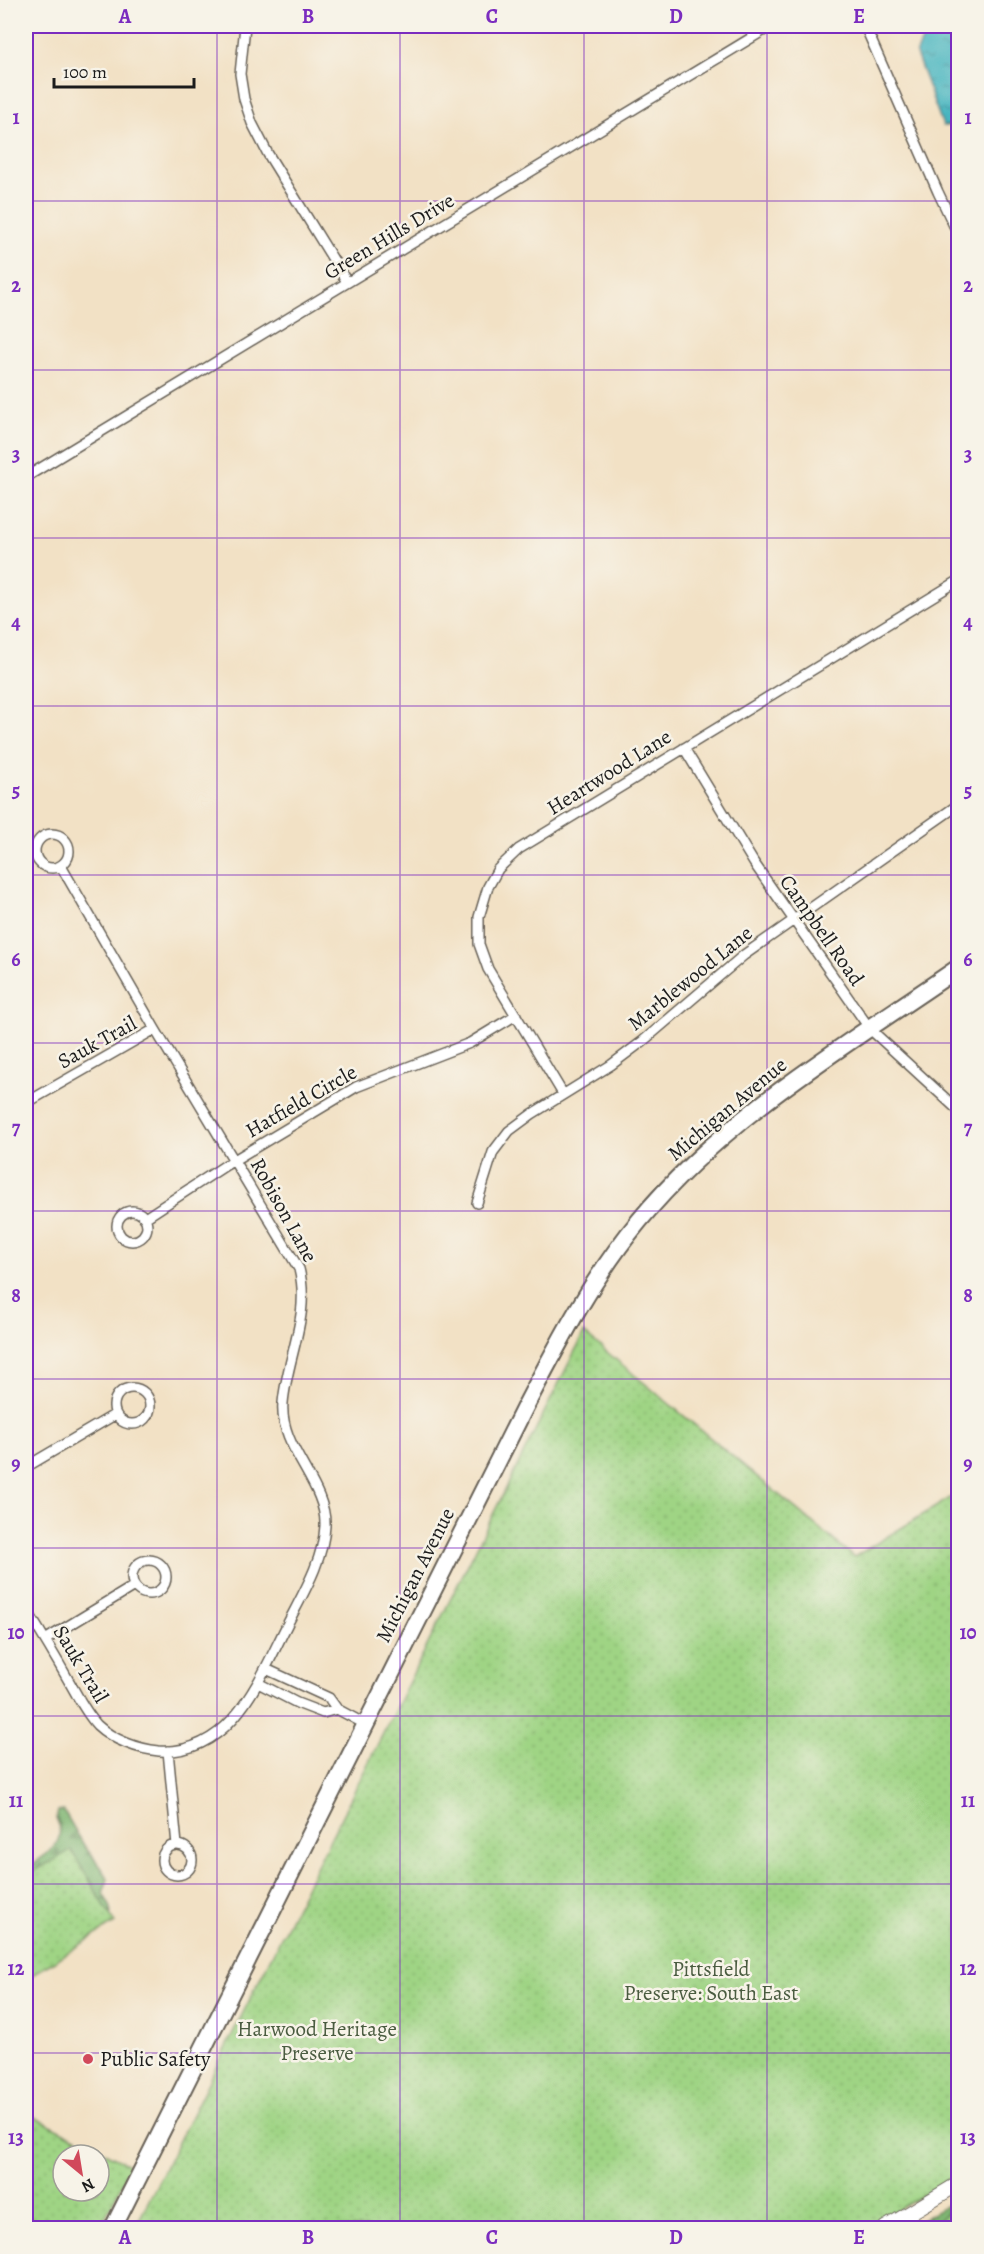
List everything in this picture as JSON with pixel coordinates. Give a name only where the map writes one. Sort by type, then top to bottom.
[{"type":"highway","name":"Michigan Avenue","points":[[113,2229],[566,1327],[609,1261],[645,1214],[713,1144],[785,1087],[958,968]]},
{"type":"main road","points":[[885,2229],[958,2184]]},
{"type":"street","points":[[244,26],[240,74],[244,99],[252,123],[268,154],[347,282]]},
{"type":"street","name":"Green Hills Drive","points":[[26,477],[771,26]]},
{"type":"street","points":[[865,26],[958,234]]},
{"type":"street","name":"Heartwood Lane","points":[[563,1094],[488,969],[479,944],[479,916],[488,887],[498,868],[519,849],[958,583]]},
{"type":"street","name":"Campbell Road","points":[[684,748],[754,863],[870,1029],[958,1110]]},
{"type":"street","name":"Marblewood Lane","points":[[477,1203],[493,1152],[509,1131],[611,1065],[643,1041],[744,955],[958,805]]},
{"type":"street","name":"Robison Lane","points":[[61,866],[155,1029],[291,1253],[302,1283],[304,1298],[283,1404],[286,1431],[322,1506],[325,1524],[318,1560],[267,1669]]},
{"type":"street","name":"Hatfield Circle","points":[[145,1218],[235,1160],[356,1087],[470,1043],[516,1015]]},
{"type":"street","name":"Sauk Trail","points":[[26,1103],[155,1029]]},
{"type":"street","points":[[126,1388],[143,1390],[150,1399],[151,1405],[147,1416],[138,1423],[126,1423],[116,1414],[114,1408],[116,1396],[126,1388]]},
{"type":"street","points":[[26,1467],[116,1414]]},
{"type":"street","points":[[45,1640],[134,1586]]},
{"type":"street","name":"Sauk Trail","points":[[26,1609],[86,1710],[98,1725],[133,1746],[149,1750],[168,1751],[197,1744],[222,1731],[237,1716],[267,1669]]},
{"type":"street","points":[[267,1669],[329,1698],[338,1709],[365,1724]]},
{"type":"street","points":[[258,1683],[297,1703],[323,1713],[338,1709]]},
{"type":"street","points":[[168,1751],[177,1845]]},
{"type":"green space","name":"Pittsfield Preserve: South East","points":[[584,1333],[854,1557],[958,1493],[958,2174],[868,2228],[135,2228]]},
{"type":"green space","points":[[58,1811],[64,1811],[85,1847],[108,1879],[103,1893],[111,1908],[110,1921],[26,1941],[26,1869],[47,1854],[57,1842]]},
{"type":"green space","points":[[71,1850],[115,1923],[26,1979],[26,1876]]},
{"type":"green space","points":[[26,2113],[87,2143],[51,2143],[51,2203],[111,2203],[111,2155],[131,2165],[100,2228],[26,2228]]},
{"type":"green space","points":[[958,2198],[958,2228],[909,2228]]},
{"type":"green space","points":[[958,2208],[958,2228],[923,2228]]},
{"type":"water","points":[[929,26],[958,26],[958,125],[943,126],[916,54]]},
{"type":"place","name":"Public Safety","points":[[88,2059]]},
{"type":"park label","name":"Harwood Heritage Preserve","points":[[317,2041]]}]
